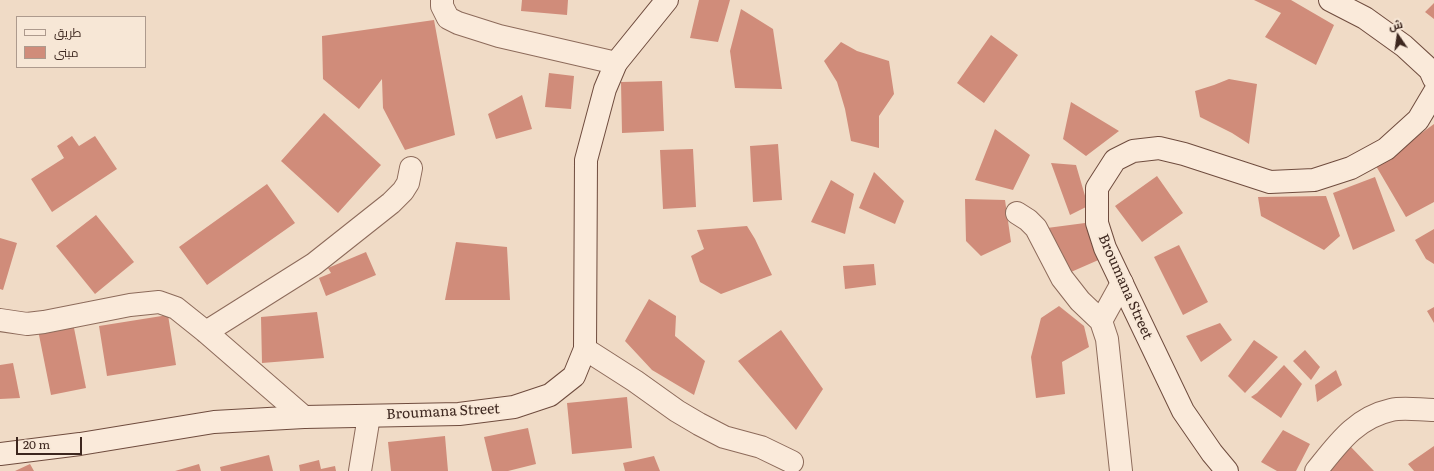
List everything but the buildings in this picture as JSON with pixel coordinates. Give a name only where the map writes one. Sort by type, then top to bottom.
[{"type":"street","points":[[442,0],[442,6],[448,18],[458,23],[499,36],[616,63]]},
{"type":"street","name":"Broumana Street","points":[[0,454],[80,444],[214,422],[304,417],[459,414],[514,407],[550,395],[574,376],[585,349],[586,160],[605,89],[616,63],[667,0]]},
{"type":"street","points":[[1330,0],[1366,18],[1404,46],[1430,70],[1434,79]]},
{"type":"street","name":"Broumana Street","points":[[1227,471],[1212,453],[1183,411],[1105,248],[1097,223],[1097,188],[1115,160],[1133,150],[1159,148],[1184,154],[1270,182],[1314,180],[1351,168],[1386,149],[1418,120],[1434,93]]},
{"type":"street","points":[[206,332],[314,264],[391,203],[403,191],[408,183],[411,168]]},
{"type":"street","points":[[1017,213],[1028,220],[1036,228],[1062,278],[1080,301],[1100,322],[1107,339],[1121,471]]},
{"type":"street","points":[[1100,322],[1122,283]]},
{"type":"street","points":[[0,320],[28,324],[130,305],[159,302],[176,308],[304,417]]},
{"type":"street","points":[[585,349],[635,381],[677,411],[699,424],[724,437],[761,447],[792,462]]},
{"type":"street","points":[[1316,471],[1344,436],[1362,422],[1380,413],[1392,410],[1434,410]]},
{"type":"street","points":[[360,471],[369,416]]}]
